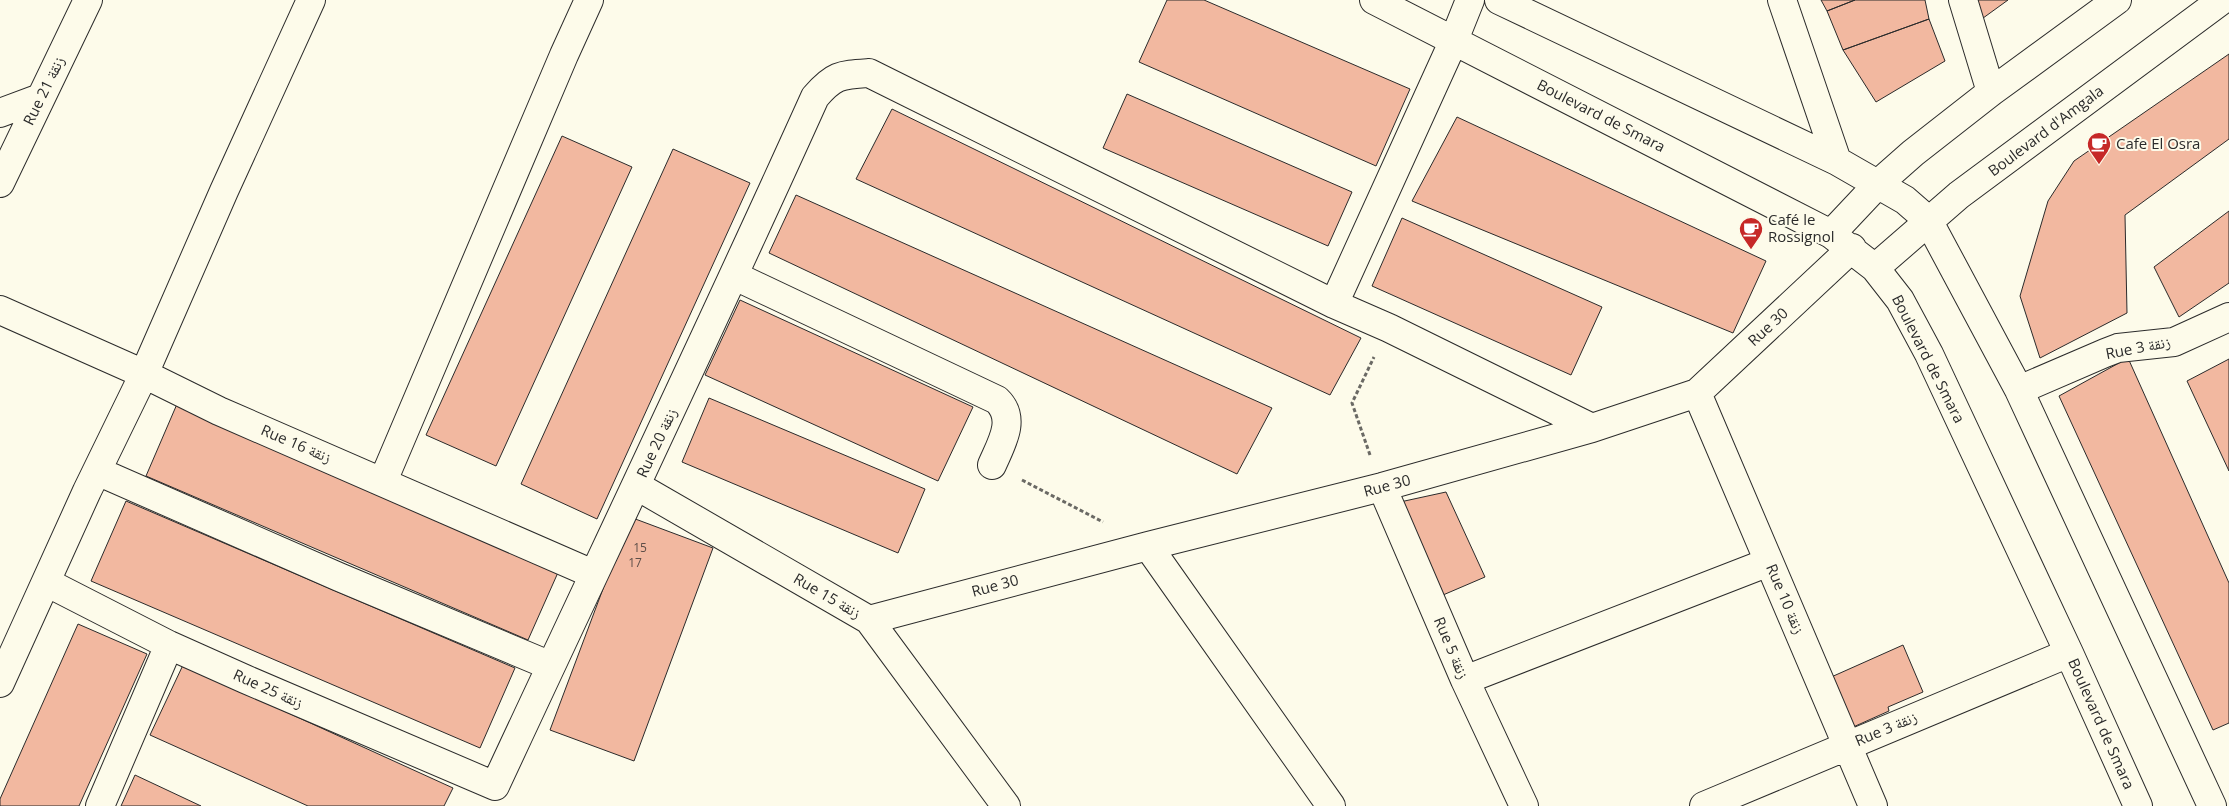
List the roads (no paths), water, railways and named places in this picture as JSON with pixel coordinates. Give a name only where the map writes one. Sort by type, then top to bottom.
[{"type":"street","name":"Rue 21 زنقة","points":[[0,183],[88,0]]},
{"type":"street","points":[[0,683],[97,471],[144,374],[224,191],[311,0]]},
{"type":"street","points":[[383,481],[589,0]]},
{"type":"street","name":"Boulevard de Smara","points":[[1374,0],[1842,241],[1875,268],[1900,300],[1929,354],[2069,653],[2138,806]]},
{"type":"street","points":[[1470,0],[1454,40],[1334,304],[1389,328],[1592,428]]},
{"type":"street","points":[[1498,0],[1837,161],[1879,183],[1928,220],[2019,390],[2212,806]]},
{"type":"street","points":[[1782,0],[1837,161]]},
{"type":"street","points":[[1962,0],[1991,92]]},
{"type":"street","points":[[1842,241],[1879,183],[1991,92],[2117,0]]},
{"type":"street","name":"Boulevard d'Amgala","points":[[1875,268],[1928,220],[2222,0]]},
{"type":"street","name":"Rue 20 زنقة","points":[[495,786],[593,574],[637,486],[735,276],[815,97],[828,82],[842,75],[869,73],[1334,304]]},
{"type":"street","points":[[0,113],[40,98]]},
{"type":"street","name":"Rue 30","points":[[869,620],[1148,546],[1382,488],[1592,428],[1697,393],[1842,241]]},
{"type":"street","points":[[735,276],[997,400],[1004,406],[1008,419],[1006,432],[992,465]]},
{"type":"street","name":"Rue 16 زنقة","points":[[0,310],[144,374],[219,411],[593,574]]},
{"type":"street","name":"Rue 3 زنقة","points":[[2019,390],[2105,352],[2118,348],[2174,342],[2229,317]]},
{"type":"street","name":"Rue 10 زنقة","points":[[1697,393],[1873,806]]},
{"type":"street","points":[[97,471],[339,577],[551,666]]},
{"type":"street","name":"Rue 15 زنقة","points":[[637,486],[869,620],[1006,806]]},
{"type":"street","name":"Rue 5 زنقة","points":[[1382,488],[1465,680],[1524,806]]},
{"type":"street","points":[[1148,546],[1331,806]]},
{"type":"street","points":[[1465,680],[1769,562]]},
{"type":"street","name":"Rue 25 زنقة","points":[[46,582],[169,645],[262,687],[495,786]]},
{"type":"street","points":[[100,806],[169,645]]},
{"type":"street","name":"Rue 3 زنقة","points":[[1704,806],[2069,653]]},
{"type":"place","name":"Cafe El Osra","points":[[2099,165]]},
{"type":"place","name":"Café le Rossignol","points":[[1751,250]]}]
